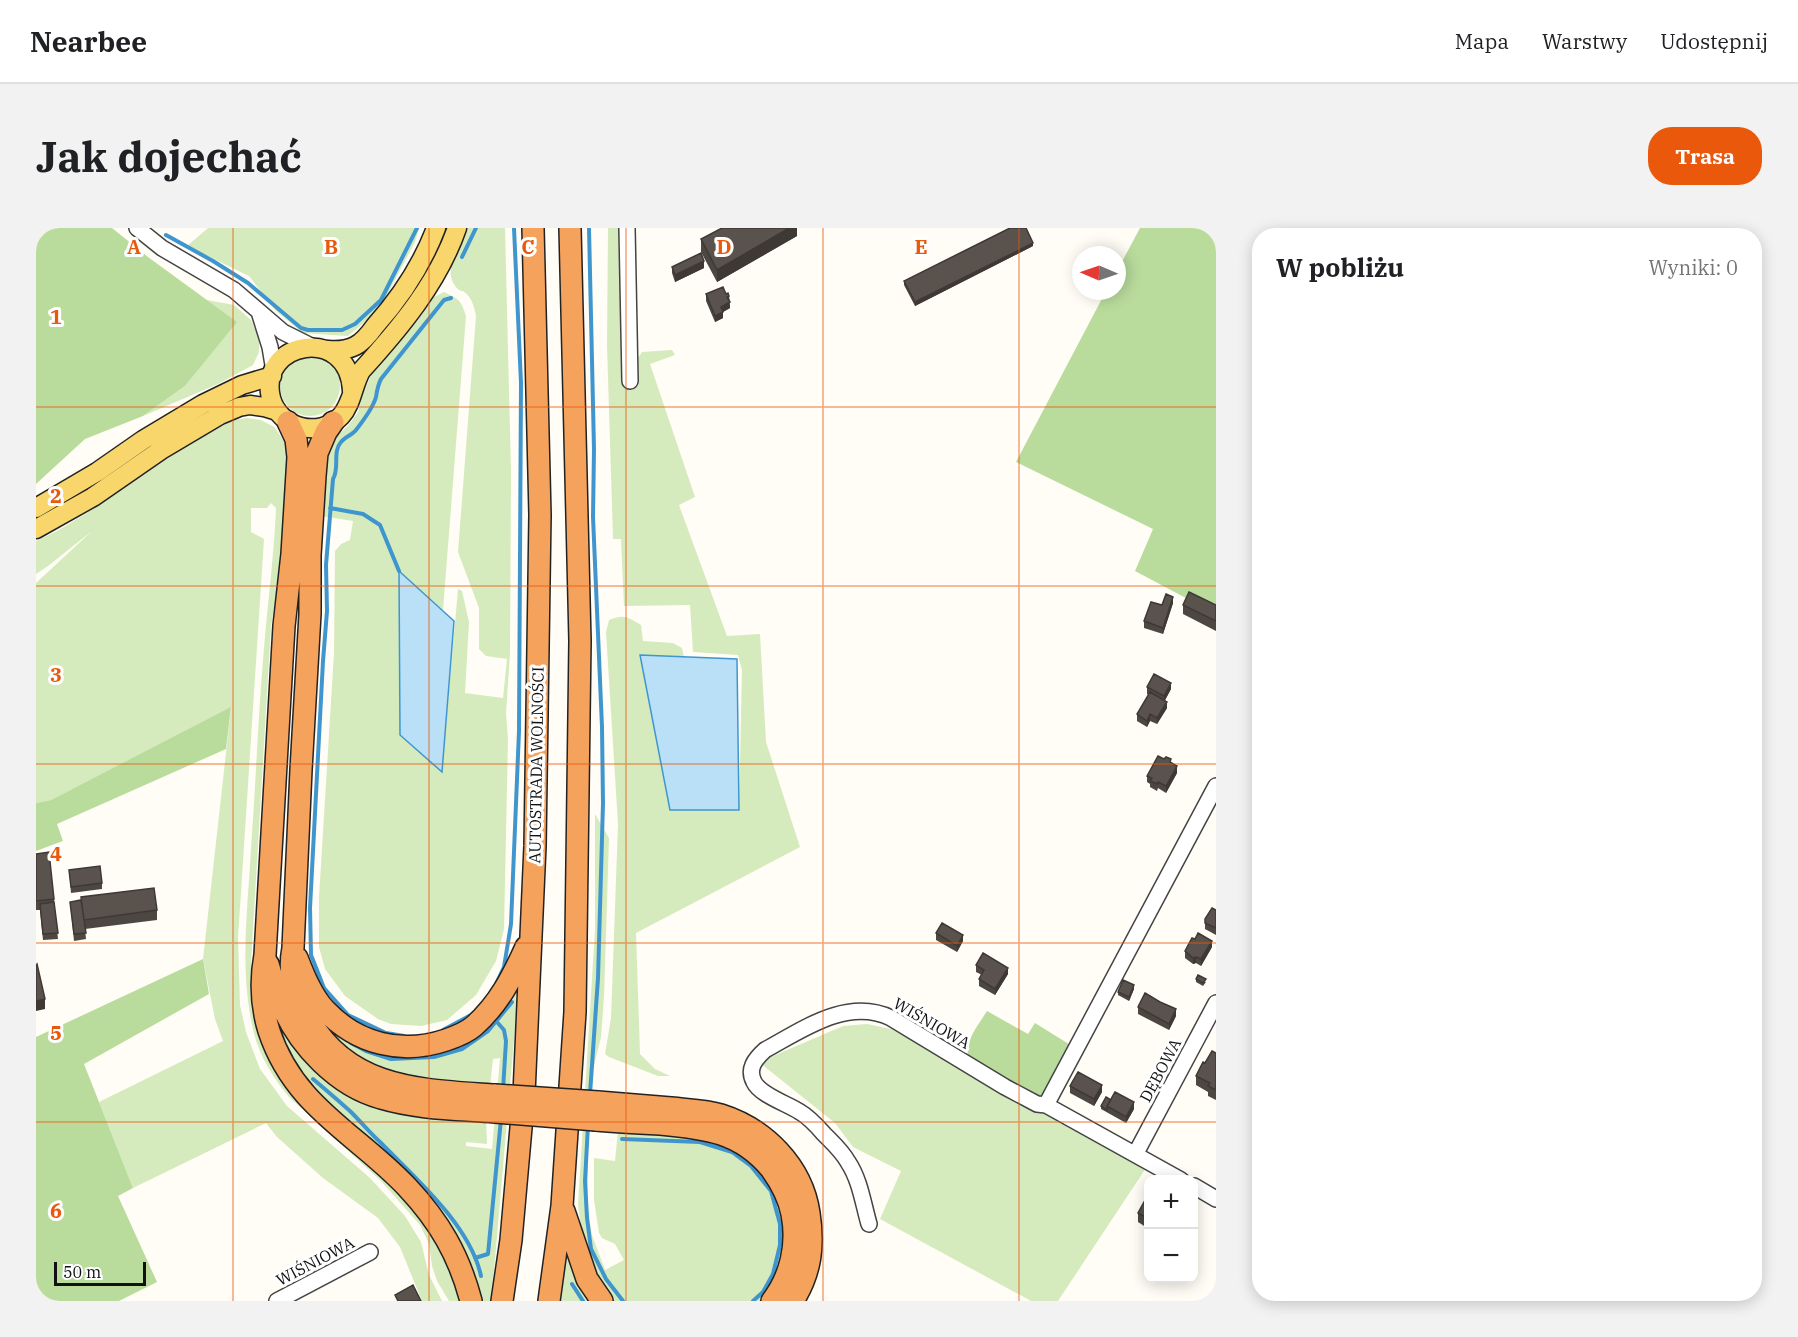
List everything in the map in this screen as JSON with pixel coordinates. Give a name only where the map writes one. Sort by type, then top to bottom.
[{"type":"highway","name":"AUTOSTRADA WOLNOŚCI","points":[[502,1301],[511,1240],[524,1094],[535,846],[540,514],[533,228]]},
{"type":"highway","points":[[549,1301],[562,1206],[576,1012],[580,642],[570,228]]},
{"type":"highway","points":[[283,416],[296,439],[298,457],[292,554],[283,637],[265,955],[261,978],[262,1005],[279,1058],[290,1076],[309,1099],[387,1167],[422,1203],[450,1244],[467,1284],[471,1301]]},
{"type":"highway","points":[[333,423],[320,444],[316,462],[293,948],[290,970],[293,984],[307,1017],[322,1039],[344,1060],[380,1079],[404,1086],[495,1104]]},
{"type":"highway","points":[[293,948],[313,993],[323,1008],[338,1023],[371,1042],[409,1048],[430,1046],[473,1028],[504,992],[531,935]]},
{"type":"highway","points":[[265,955],[281,1005],[297,1033],[318,1059],[346,1081],[378,1098],[404,1104],[495,1104],[597,1111],[701,1111],[738,1122],[776,1147],[790,1165],[802,1188],[812,1232],[812,1250],[807,1272],[793,1301]]},
{"type":"highway","points":[[597,1111],[712,1130],[739,1141],[760,1157],[784,1190],[794,1223],[791,1265],[782,1286],[772,1301]]},
{"type":"highway","points":[[562,1206],[587,1278],[602,1301]]},
{"type":"main road","points":[[283,416],[270,390],[273,373],[278,364],[290,352],[305,347],[344,350],[356,345],[403,292],[436,228]]},
{"type":"main road","points":[[36,529],[93,497],[161,450],[220,415],[239,407],[250,405],[264,407],[302,428],[318,428],[333,423],[346,409],[361,371],[403,323],[422,297],[450,248],[457,228]]},
{"type":"main road","points":[[321,349],[344,363],[349,372],[352,391]]},
{"type":"main road","points":[[36,508],[203,404],[273,373]]},
{"type":"street","points":[[136,228],[162,248],[234,290],[283,332],[321,349]]},
{"type":"street","points":[[627,228],[630,381]]},
{"type":"street","points":[[259,312],[270,347],[273,373]]},
{"type":"street","points":[[1046,1105],[1216,786]]},
{"type":"street","name":"DĘBOWA","points":[[1136,1154],[1211,1025],[1216,1003]]},
{"type":"street","name":"WIŚNIOWA","points":[[869,1224],[859,1185],[850,1164],[839,1150],[802,1113],[759,1089],[753,1081],[752,1063],[765,1050],[827,1018],[856,1011],[874,1012],[891,1018],[1037,1104],[1046,1105],[1174,1175]]},
{"type":"street","points":[[1198,1188],[1216,1199]]},
{"type":"street","name":"WIŚNIOWA","points":[[277,1301],[370,1252]]},
{"type":"green space","points":[[36,228],[112,228],[237,322],[185,386],[143,416],[85,439],[36,484]]},
{"type":"green space","points":[[208,228],[419,228],[415,242],[379,310],[348,336],[303,333],[276,311],[249,276],[187,246]]},
{"type":"green space","points":[[465,228],[505,228],[511,472],[504,929],[496,961],[476,995],[447,1020],[421,1026],[391,1024],[378,1019],[345,996],[325,969],[319,947],[319,897],[334,653],[335,551],[341,544],[350,540],[353,521],[321,516],[327,450],[333,439],[348,426],[358,412],[364,390],[372,374],[422,315],[432,298],[444,292],[459,301],[466,316],[443,610],[399,572],[400,735],[442,771],[458,589],[462,591],[469,622],[465,693],[503,698],[507,659],[486,656],[479,649],[479,608],[458,552],[476,316],[471,299],[454,283],[451,268],[452,259]]},
{"type":"green space","points":[[608,228],[623,228],[636,361],[642,352],[672,350],[675,355],[650,364],[695,497],[679,505],[727,636],[760,634],[766,742],[800,847],[636,933],[640,1054],[655,1069],[670,1076],[658,1076],[605,1054],[611,1018],[618,824],[606,632],[609,620],[619,617],[629,618],[641,625],[643,641],[673,643],[682,648],[684,657],[640,656],[670,810],[739,810],[742,670],[738,655],[693,652],[690,605],[624,606],[621,539],[613,539],[607,345]]},
{"type":"green space","points":[[1140,228],[1216,228],[1216,614],[1135,571],[1153,529],[1016,462],[1101,300],[1126,300],[1126,254]]},
{"type":"green space","points":[[207,300],[234,305],[251,320],[259,337],[259,352],[253,365],[218,384],[143,416],[185,386],[236,322]]},
{"type":"green space","points":[[310,356],[327,361],[335,369],[340,386],[335,403],[327,411],[310,416],[293,411],[285,403],[280,386],[285,369],[293,361]]},
{"type":"green space","points":[[247,418],[261,420],[274,427],[288,446],[281,565],[271,626],[251,963],[253,1009],[259,1033],[401,1193],[436,1237],[460,1291],[462,1301],[449,1301],[437,1281],[429,1244],[420,1225],[380,1180],[289,1097],[272,1074],[255,1038],[249,1007],[245,962],[262,673],[275,526],[276,508],[271,503],[267,508],[251,508],[251,532],[264,539],[238,938],[240,1005],[246,1032],[260,1069],[287,1106],[370,1178],[405,1216],[421,1242],[429,1275],[442,1301],[422,1301],[400,1247],[378,1218],[323,1178],[277,1137],[266,1123],[133,1188],[99,1102],[223,1041],[215,1019],[203,959],[231,708],[51,800],[36,803],[36,583],[92,531],[36,574],[36,541],[95,508],[183,448],[233,420]]},
{"type":"green space","points":[[231,707],[226,749],[57,824],[63,841],[36,851],[36,803],[51,800]]},
{"type":"green space","points":[[595,814],[609,838],[601,1037],[590,1082],[588,1209],[592,1235],[605,1270],[624,1260],[615,1244],[602,1238],[599,1233],[594,1200],[594,1158],[615,1161],[618,1131],[672,1132],[732,1146],[765,1174],[782,1205],[786,1238],[775,1281],[761,1301],[613,1301],[595,1277],[582,1233],[578,1205],[595,930]]},
{"type":"green space","points":[[203,959],[209,994],[84,1064],[133,1188],[118,1196],[157,1282],[119,1301],[36,1301],[36,1037]]},
{"type":"green space","points":[[519,981],[494,1271],[490,1301],[478,1301],[473,1277],[292,1064],[280,1039],[269,994],[291,1038],[486,1120],[487,1144],[466,1142],[466,1146],[492,1149],[500,1058],[493,1059],[490,1087],[434,1083],[397,1076],[363,1063],[348,1053],[317,1018],[319,1013],[425,1053]]},
{"type":"green space","points":[[987,1011],[1028,1034],[1035,1023],[1072,1046],[1042,1101],[969,1060],[970,1041]]},
{"type":"green space","points":[[867,1024],[891,1029],[1146,1168],[1058,1301],[1031,1301],[880,1219],[901,1171],[853,1147],[835,1123],[759,1062],[843,1026]]},
{"type":"green space","points":[[568,1242],[593,1301],[561,1301]]},
{"type":"water","points":[[399,571],[454,621],[442,772],[400,735]]},
{"type":"water","points":[[640,655],[737,659],[739,810],[670,810]]},
{"type":"building","points":[[722,228],[789,228],[717,270],[701,239]]},
{"type":"building","points":[[1010,228],[1026,228],[1033,243],[915,302],[904,281]]},
{"type":"building","points":[[701,253],[704,261],[675,275],[672,267]]},
{"type":"building","points":[[723,287],[726,294],[728,293],[727,297],[730,302],[721,307],[723,312],[715,316],[706,294]]},
{"type":"building","points":[[1189,592],[1216,605],[1216,621],[1183,605]]},
{"type":"building","points":[[1166,594],[1173,597],[1163,628],[1144,621],[1151,602],[1162,605]]},
{"type":"building","points":[[1154,674],[1171,683],[1164,696],[1147,687]]},
{"type":"building","points":[[1150,692],[1167,702],[1157,718],[1150,714],[1147,721],[1137,714]]},
{"type":"building","points":[[1158,756],[1171,759],[1170,762],[1177,766],[1166,786],[1150,781],[1152,778],[1147,776]]},
{"type":"building","points":[[49,852],[54,899],[36,901],[36,854]]},
{"type":"building","points":[[100,866],[102,883],[71,887],[69,870]]},
{"type":"building","points":[[154,888],[157,910],[84,920],[81,897]]},
{"type":"building","points":[[81,900],[86,933],[74,934],[70,902]]},
{"type":"building","points":[[54,902],[58,933],[43,934],[40,904]]},
{"type":"building","points":[[1212,908],[1216,910],[1216,928],[1205,923]]},
{"type":"building","points":[[942,923],[963,935],[957,946],[936,933]]},
{"type":"building","points":[[1198,933],[1212,941],[1201,959],[1193,958],[1185,951],[1192,938],[1195,939]]},
{"type":"building","points":[[983,953],[1008,968],[995,989],[979,979],[984,970],[976,965]]},
{"type":"building","points":[[36,965],[45,999],[36,1001]]},
{"type":"building","points":[[1198,975],[1206,979],[1203,983],[1196,979]]},
{"type":"building","points":[[1123,980],[1134,985],[1129,997],[1118,992]]},
{"type":"building","points":[[1145,993],[1176,1009],[1169,1024],[1138,1007]]},
{"type":"building","points":[[1212,1051],[1216,1053],[1216,1090],[1208,1086],[1210,1083],[1196,1076]]},
{"type":"building","points":[[1078,1072],[1102,1085],[1094,1099],[1070,1086]]},
{"type":"building","points":[[1115,1092],[1134,1102],[1126,1117],[1107,1106]]},
{"type":"building","points":[[1106,1097],[1111,1100],[1107,1110],[1101,1106]]},
{"type":"building","points":[[1144,1202],[1144,1216],[1138,1213]]},
{"type":"building","points":[[413,1285],[421,1301],[398,1301],[395,1295]]},
{"type":"waterway","points":[[166,235],[248,283],[301,328],[342,330],[355,324],[381,300],[417,228]]},
{"type":"waterway","points":[[462,257],[476,228]]},
{"type":"waterway","points":[[496,984],[504,967],[511,924],[519,731],[521,383],[514,228]]},
{"type":"waterway","points":[[589,228],[594,449],[593,517],[603,803],[598,978],[590,1094]]},
{"type":"waterway","points":[[404,1036],[386,1033],[348,1015],[324,988],[311,955],[310,908],[327,611],[326,565],[338,446],[356,430],[368,414],[375,401],[381,379],[444,300],[451,298]]},
{"type":"waterway","points":[[330,508],[363,514],[380,525],[399,571]]},
{"type":"waterway","points":[[351,1043],[366,1051],[391,1059],[434,1057],[462,1049],[488,1031],[512,1002]]},
{"type":"waterway","points":[[443,1030],[471,1015]]},
{"type":"waterway","points":[[497,1022],[504,1030],[506,1041],[503,1090]]},
{"type":"waterway","points":[[313,1079],[351,1112],[440,1203],[466,1239],[481,1276]]},
{"type":"waterway","points":[[475,1258],[488,1254],[501,1119]]},
{"type":"waterway","points":[[588,1125],[585,1181],[591,1249],[606,1279],[623,1301]]},
{"type":"waterway","points":[[622,1139],[700,1142],[732,1152],[751,1166],[771,1191],[780,1224],[780,1245],[773,1274],[763,1292],[753,1301]]},
{"type":"waterway","points":[[572,1284],[583,1301]]}]
